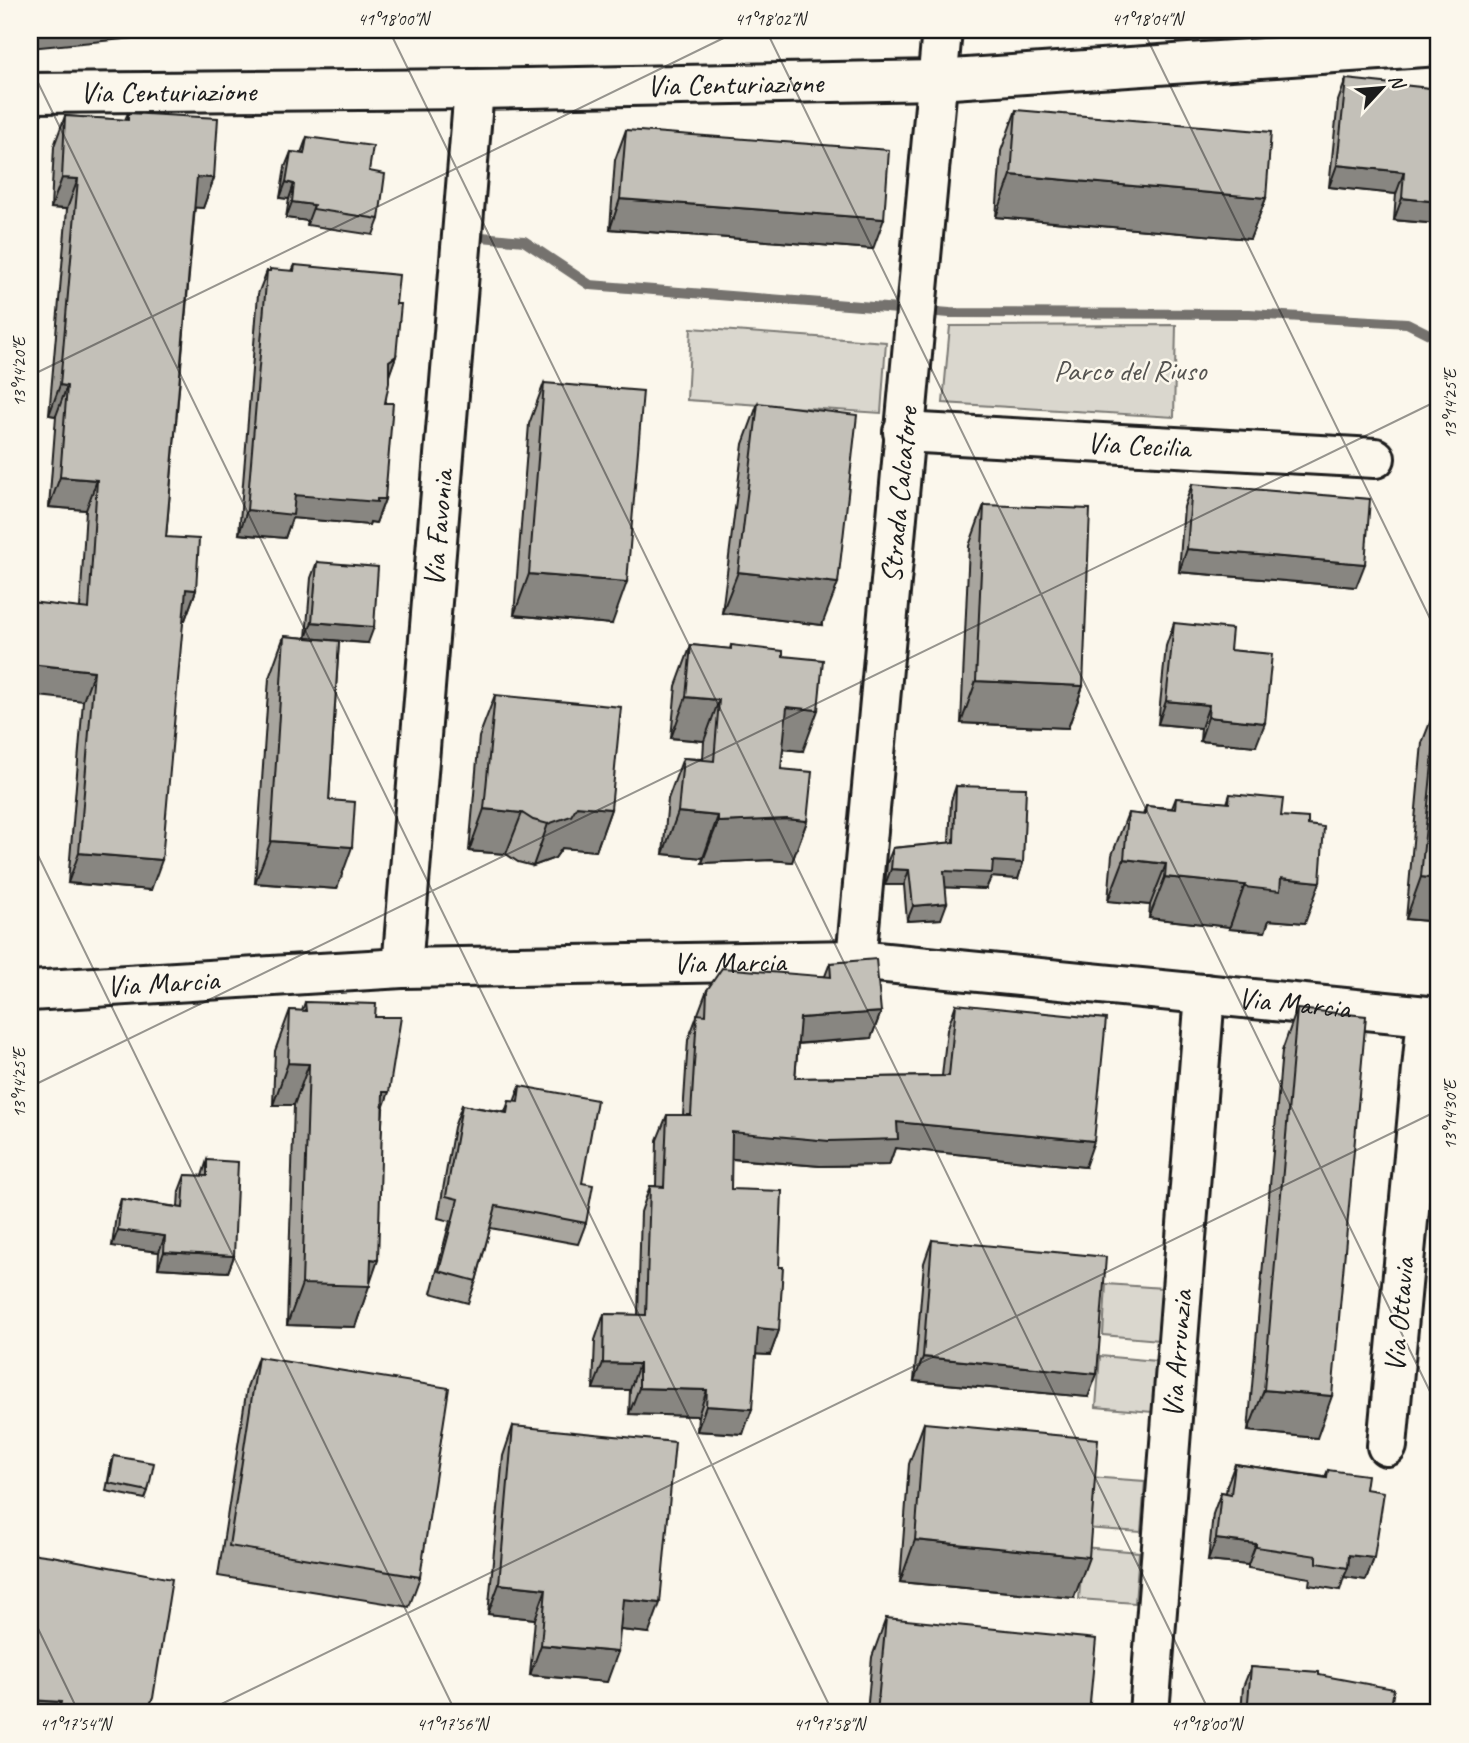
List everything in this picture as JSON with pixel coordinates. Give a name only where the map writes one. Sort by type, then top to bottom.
[{"type":"street","name":"Strada Calcatore","points":[[856,960],[942,30]]},
{"type":"street","name":"Via Centuriazione","points":[[30,93],[474,89],[937,80],[1439,46]]},
{"type":"street","name":"Via Favonia","points":[[402,968],[474,89]]},
{"type":"street","name":"Via Cecilia","points":[[903,432],[1375,457]]},
{"type":"street","name":"Via Marcia","points":[[30,991],[402,968],[856,960],[1427,1016]]},
{"type":"street","name":"Via Arrunzia","points":[[1149,1713],[1205,994]]},
{"type":"street","name":"Via Ottavia","points":[[1387,1446],[1427,1016]]},
{"type":"green space","name":"Parco del Riuso","points":[[1176,325],[1174,417],[943,403],[950,326]]},
{"type":"green space","points":[[691,328],[886,342],[881,413],[687,400]]},
{"type":"green space","points":[[1106,1284],[1163,1288],[1159,1340],[1103,1335]]},
{"type":"green space","points":[[1100,1356],[1156,1361],[1152,1412],[1096,1407]]},
{"type":"green space","points":[[1089,1477],[1145,1481],[1141,1532],[1085,1528]]},
{"type":"green space","points":[[1083,1547],[1139,1552],[1135,1603],[1079,1599]]},
{"type":"building","points":[[1346,79],[1439,89],[1439,202],[1402,198],[1404,172],[1337,165]]},
{"type":"building","points":[[1016,110],[1271,132],[1266,198],[1011,175]]},
{"type":"building","points":[[128,113],[218,118],[214,178],[197,177],[166,537],[199,539],[196,590],[186,589],[162,860],[79,853],[94,671],[30,664],[30,602],[89,609],[97,480],[60,477],[67,386],[60,385],[78,179],[62,178],[65,116],[128,120]]},
{"type":"building","points":[[626,130],[889,150],[884,219],[620,199]]},
{"type":"building","points":[[307,137],[373,146],[369,171],[385,174],[379,219],[313,209],[314,205],[292,202],[294,184],[286,182],[291,152],[304,154]]},
{"type":"building","points":[[295,265],[399,275],[396,304],[401,304],[396,356],[389,361],[385,403],[393,403],[385,499],[377,499],[377,502],[295,495],[293,515],[247,510],[267,271],[294,271]]},
{"type":"building","points":[[544,383],[643,391],[627,582],[529,574]]},
{"type":"building","points":[[758,403],[857,415],[838,583],[738,572]]},
{"type":"building","points":[[1192,484],[1370,499],[1365,564],[1187,549]]},
{"type":"building","points":[[984,505],[1090,509],[1083,686],[976,681]]},
{"type":"building","points":[[317,562],[378,567],[374,627],[312,622]]},
{"type":"building","points":[[1174,623],[1232,629],[1230,650],[1272,654],[1265,723],[1208,717],[1209,705],[1166,701]]},
{"type":"building","points":[[284,636],[339,641],[329,800],[355,802],[352,847],[271,841]]},
{"type":"building","points":[[691,645],[731,649],[731,645],[783,651],[783,656],[823,660],[818,710],[787,707],[781,769],[812,772],[807,821],[787,819],[718,822],[718,816],[678,812],[683,758],[714,761],[719,700],[686,697]]},
{"type":"building","points":[[495,695],[621,707],[611,809],[577,806],[571,816],[548,824],[533,820],[522,813],[484,809]]},
{"type":"building","points":[[1439,702],[1439,879],[1421,877]]},
{"type":"building","points":[[956,786],[1026,788],[1023,863],[993,861],[992,873],[944,871],[947,903],[913,906],[909,870],[891,869],[893,848],[954,842]]},
{"type":"building","points":[[1230,794],[1283,799],[1281,816],[1308,818],[1308,825],[1324,827],[1320,882],[1281,878],[1280,891],[1244,887],[1245,885],[1165,877],[1166,864],[1124,859],[1128,813],[1145,815],[1146,806],[1175,809],[1176,798],[1229,803]]},
{"type":"building","points":[[876,959],[881,1012],[800,1018],[795,1078],[949,1076],[956,1004],[1106,1019],[1094,1141],[897,1122],[898,1139],[829,1141],[732,1132],[731,1189],[782,1191],[779,1267],[783,1267],[779,1330],[758,1328],[752,1409],[706,1406],[707,1390],[639,1388],[639,1364],[603,1363],[604,1314],[646,1315],[650,1186],[664,1187],[667,1115],[691,1115],[697,1014],[706,1015],[707,990],[722,968],[831,977],[830,963]]},
{"type":"building","points":[[305,1002],[376,1004],[375,1017],[401,1017],[389,1092],[383,1092],[378,1260],[371,1259],[370,1286],[302,1284],[309,1064],[288,1063],[290,1010],[306,1011]]},
{"type":"building","points":[[1297,1009],[1366,1016],[1332,1396],[1264,1390]]},
{"type":"building","points":[[520,1086],[597,1100],[582,1183],[593,1185],[586,1223],[496,1206],[476,1281],[439,1271],[458,1199],[446,1196],[462,1105],[507,1113],[509,1101],[518,1102]]},
{"type":"building","points":[[207,1160],[238,1162],[234,1256],[164,1252],[165,1236],[118,1230],[121,1199],[183,1208],[185,1175],[207,1176]]},
{"type":"building","points":[[932,1240],[1106,1257],[1097,1374],[923,1357]]},
{"type":"building","points":[[258,1357],[449,1388],[420,1577],[229,1546]]},
{"type":"building","points":[[924,1423],[1098,1439],[1089,1557],[915,1540]]},
{"type":"building","points":[[513,1426],[675,1442],[660,1603],[623,1599],[618,1652],[541,1645],[546,1589],[499,1584]]},
{"type":"building","points":[[114,1456],[154,1463],[148,1491],[109,1483]]},
{"type":"building","points":[[1235,1464],[1327,1478],[1328,1470],[1367,1475],[1365,1489],[1384,1492],[1374,1558],[1349,1555],[1348,1568],[1317,1563],[1317,1556],[1216,1539],[1221,1492],[1231,1494]]},
{"type":"building","points":[[30,1553],[172,1579],[153,1698],[146,1713],[59,1713],[61,1702],[30,1700]]},
{"type":"building","points":[[886,1618],[1096,1639],[1089,1713],[877,1713]]},
{"type":"building","points":[[1251,1667],[1319,1672],[1319,1675],[1394,1689],[1390,1713],[1368,1713],[1317,1704],[1315,1713],[1247,1713]]},
{"type":"waterway","points":[[482,237],[524,241],[590,285],[950,313],[1249,314],[1407,323],[1433,336]]}]
